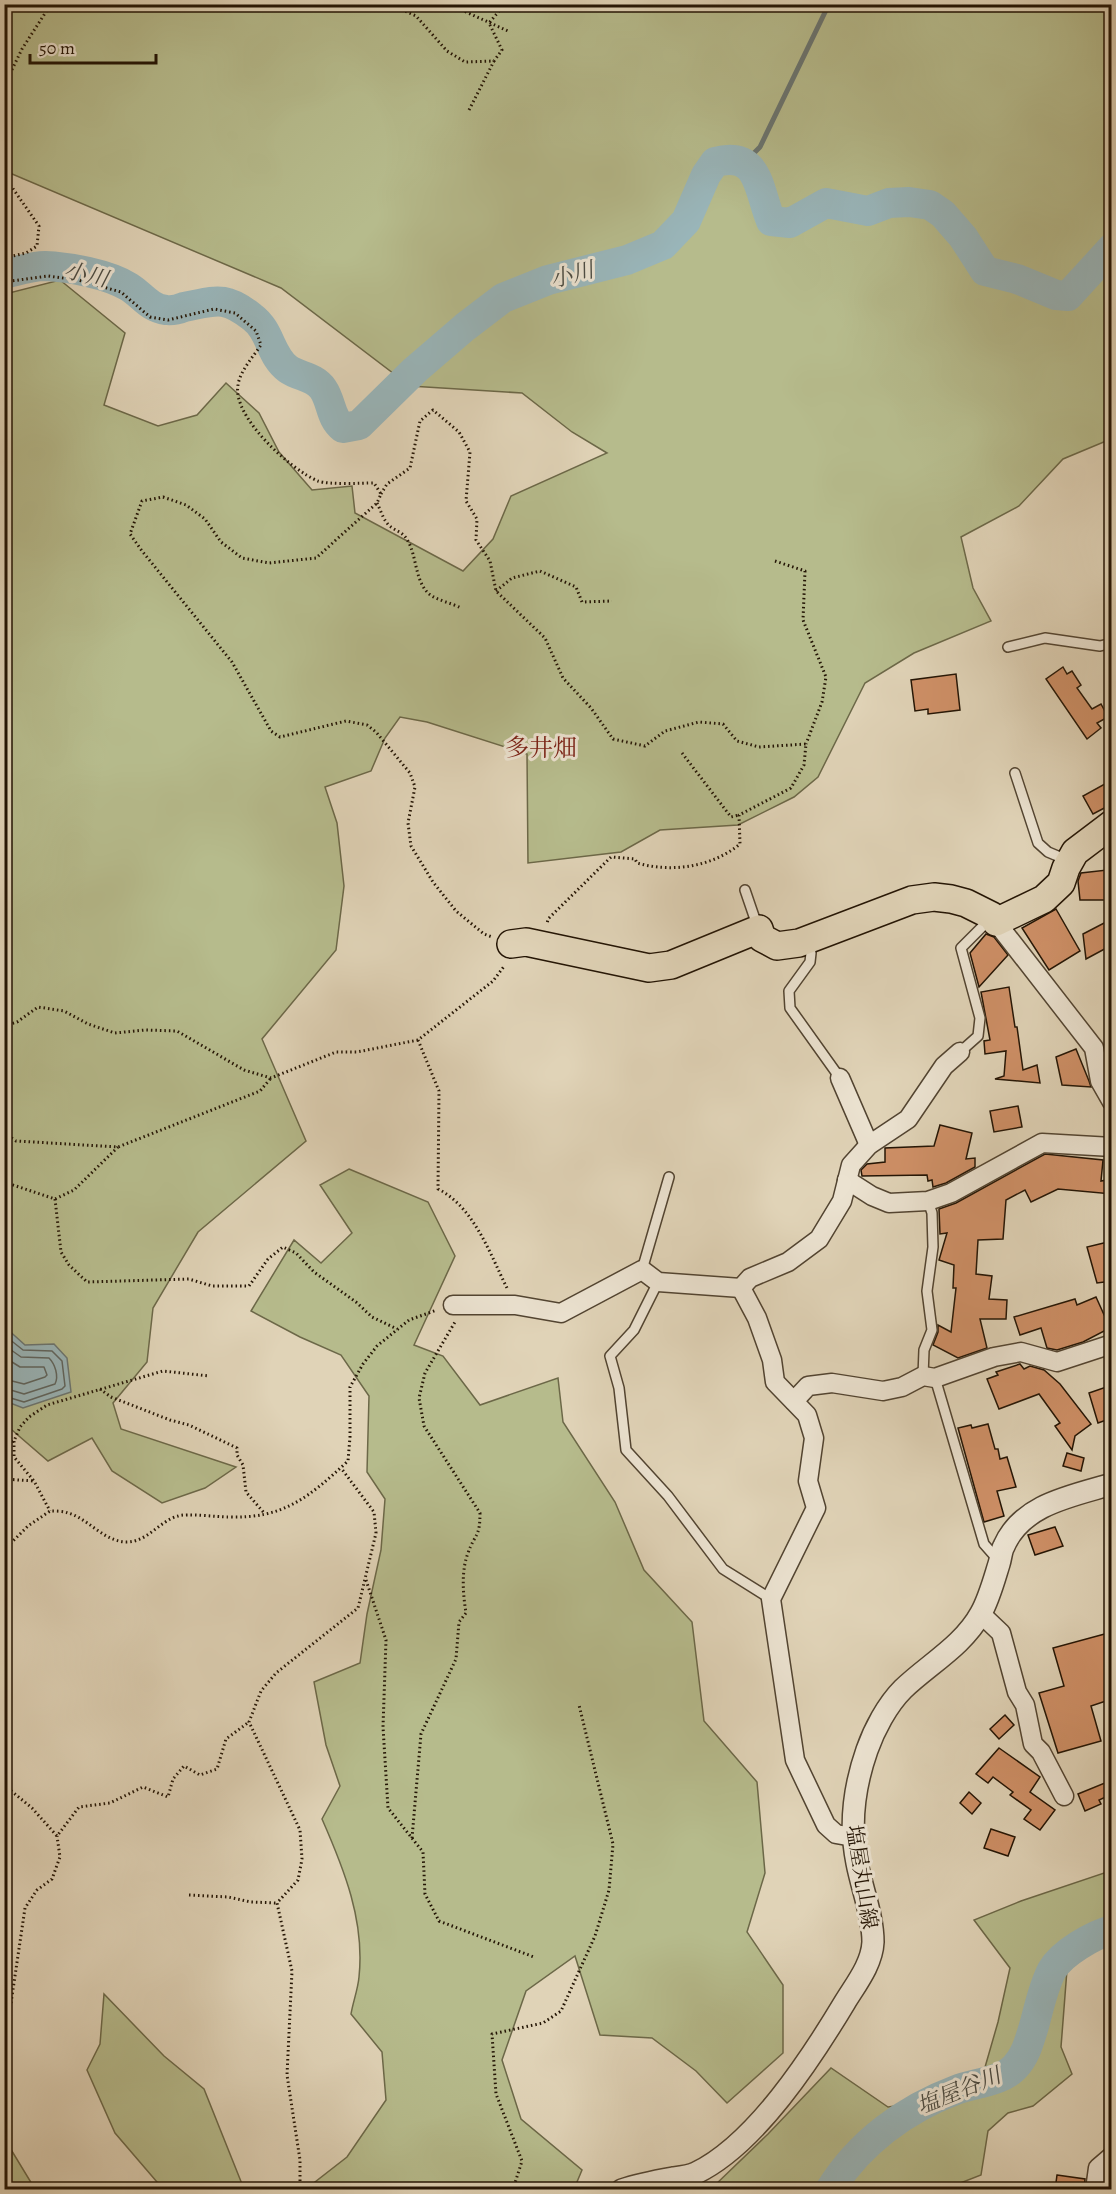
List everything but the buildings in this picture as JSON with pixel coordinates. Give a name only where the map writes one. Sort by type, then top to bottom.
[{"type":"main road","points":[[511,944],[526,942],[649,968],[671,964],[759,929],[762,938],[777,946],[806,939],[912,900],[934,897],[951,898],[966,903],[994,919],[1044,899],[1061,883],[1075,852],[1112,824]]},
{"type":"street","points":[[994,919],[1094,1048],[1101,1081],[1112,1102]]},
{"type":"street","points":[[741,1288],[750,1278],[788,1262],[819,1239],[842,1201],[851,1165],[869,1145],[908,1119],[944,1066],[960,1052]]},
{"type":"street","points":[[840,1078],[869,1145]]},
{"type":"street","points":[[847,1180],[872,1196],[889,1203],[928,1201],[951,1193],[1042,1143],[1112,1147]]},
{"type":"street","points":[[459,1305],[515,1305],[561,1313],[642,1270],[657,1282],[741,1288]]},
{"type":"street","points":[[741,1288],[758,1318],[772,1360],[775,1382],[807,1415],[814,1438],[808,1481],[816,1508],[771,1599],[795,1760],[826,1825],[836,1834],[852,1837]]},
{"type":"street","points":[[794,1401],[808,1386],[832,1383],[883,1391],[994,1357],[1021,1352],[1057,1362],[1112,1344]]},
{"type":"street","name":"塩屋丸山線","points":[[622,2190],[635,2185],[695,2174],[713,2163],[733,2148],[780,2098],[811,2055],[864,1970],[873,1945],[870,1917],[852,1837],[854,1796],[867,1749],[888,1708],[902,1690],[960,1641],[981,1614],[1004,1545],[1020,1522],[1035,1510],[1112,1484]]},
{"type":"street","points":[[981,1614],[1001,1633],[1017,1692],[1025,1705],[1034,1744],[1041,1752],[1064,1796]]},
{"type":"street","points":[[1095,2190],[1098,2168],[1112,2156]]},
{"type":"lane","points":[[1008,647],[1046,638],[1100,646],[1112,643]]},
{"type":"lane","points":[[1015,773],[1038,843],[1048,852],[1070,861]]},
{"type":"lane","points":[[745,890],[759,929]]},
{"type":"lane","points":[[960,1052],[978,1036],[980,1018],[961,948],[994,919]]},
{"type":"lane","points":[[806,939],[811,953],[810,962],[789,991],[790,1008],[840,1078]]},
{"type":"lane","points":[[642,1270],[669,1177]]},
{"type":"lane","points":[[928,1201],[932,1213],[933,1247],[927,1291],[932,1330],[924,1350],[929,1377],[984,1544],[1000,1562]]},
{"type":"lane","points":[[657,1282],[634,1330],[610,1356],[619,1388],[626,1450],[668,1496],[723,1569],[771,1599]]},
{"type":"path","points":[[4,86],[22,49],[51,4]]},
{"type":"path","points":[[389,4],[416,16],[447,51],[465,62],[494,61]]},
{"type":"path","points":[[460,4],[466,12],[508,31]]},
{"type":"path","points":[[489,23],[505,4]]},
{"type":"path","points":[[469,110],[502,50],[489,23]]},
{"type":"path","points":[[4,168],[9,183],[39,226],[37,246],[26,254],[4,258]]},
{"type":"path","points":[[4,282],[48,276],[78,280],[121,292],[150,317],[168,320],[214,309],[235,313],[256,331],[261,345],[239,377],[237,388],[239,401],[250,421],[276,452],[319,481],[374,483],[381,494]]},
{"type":"path","points":[[4,1182],[55,1199],[74,1190],[118,1147],[260,1091],[271,1078],[336,1052],[357,1052],[418,1040],[493,981],[505,965],[511,944],[484,934],[456,911],[433,882],[411,846],[408,823],[415,787],[410,773],[393,750],[367,725],[346,721],[280,737],[271,731],[232,662],[130,534],[142,501],[162,497],[186,505],[205,519],[221,542],[242,558],[269,563],[316,558],[377,503],[387,484],[410,468],[420,422],[433,410],[459,432],[470,452],[466,501],[477,519],[476,540],[490,561],[496,591],[545,638],[563,678],[591,708],[613,739],[645,746],[665,731],[699,722],[723,724],[737,741],[759,747],[806,744]]},
{"type":"path","points":[[377,503],[390,527],[404,535],[412,547],[414,563],[427,592],[437,599],[446,600],[461,608]]},
{"type":"path","points":[[682,753],[731,818],[791,788],[804,765],[806,744],[822,702],[826,677],[803,620],[805,571],[775,561]]},
{"type":"path","points":[[496,591],[512,578],[540,571],[576,587],[582,602],[612,602]]},
{"type":"path","points":[[560,949],[548,939],[544,932],[548,919],[611,857],[635,859],[638,863],[657,868],[682,868],[727,855],[740,844],[739,815]]},
{"type":"path","points":[[4,1026],[17,1022],[38,1007],[63,1011],[88,1024],[115,1033],[145,1030],[177,1031],[244,1070],[271,1078]]},
{"type":"path","points":[[418,1040],[439,1091],[438,1189],[453,1197],[481,1235],[515,1305]]},
{"type":"path","points":[[4,1133],[16,1141],[118,1147]]},
{"type":"path","points":[[55,1199],[61,1252],[69,1266],[87,1282],[189,1279],[212,1286],[249,1286],[268,1259],[283,1246],[296,1253],[314,1272],[356,1302],[372,1317],[397,1329]]},
{"type":"path","points":[[4,1550],[28,1526],[50,1511],[69,1513],[109,1538],[126,1542],[140,1539],[178,1515],[243,1518],[276,1513],[297,1503],[348,1461],[350,1387],[377,1346],[409,1320],[459,1305]]},
{"type":"path","points":[[412,1838],[421,1734],[456,1659],[459,1622],[466,1613],[462,1589],[467,1553],[480,1530],[480,1514],[424,1426],[419,1398],[425,1373],[459,1305]]},
{"type":"path","points":[[50,1511],[34,1481],[14,1457],[14,1441],[20,1427],[29,1417],[47,1405],[162,1371],[209,1376]]},
{"type":"path","points":[[100,1389],[111,1397],[189,1425],[237,1448],[237,1455],[243,1465],[246,1492],[265,1514]]},
{"type":"path","points":[[4,1446],[14,1441]]},
{"type":"path","points":[[57,1836],[79,1807],[110,1803],[143,1787],[168,1797],[173,1779],[184,1767],[200,1774],[217,1769],[226,1739],[249,1722],[261,1691],[276,1673],[358,1608],[376,1533],[374,1512],[341,1467]]},
{"type":"path","points":[[4,1479],[34,1481]]},
{"type":"path","points":[[365,1579],[386,1640],[383,1727],[388,1808],[423,1852],[424,1894],[439,1921],[534,1957]]},
{"type":"path","points":[[518,2190],[515,2183],[522,2161],[496,2094],[492,2034],[543,2023],[561,2011],[595,1936],[609,1890],[613,1844],[579,1705]]},
{"type":"path","points":[[189,1895],[277,1903],[298,1880],[302,1859],[300,1830],[249,1722]]},
{"type":"path","points":[[4,1785],[32,1808],[57,1836],[60,1857],[52,1879],[38,1890],[25,1908],[11,2003]]},
{"type":"path","points":[[277,1903],[292,1971],[287,2076],[300,2160],[300,2188]]},
{"type":"green space","points":[[5,5],[1111,5],[1111,439],[1063,459],[1019,506],[961,537],[973,588],[991,621],[914,653],[865,683],[818,777],[794,797],[738,825],[660,830],[621,852],[528,863],[527,754],[427,722],[400,717],[385,738],[371,771],[325,787],[337,823],[344,886],[336,950],[262,1039],[306,1141],[198,1232],[153,1308],[147,1362],[113,1403],[121,1429],[236,1467],[205,1488],[162,1503],[112,1471],[92,1438],[48,1461],[5,1424],[5,294],[60,280],[125,333],[104,405],[158,426],[197,415],[226,383],[259,413],[279,452],[312,490],[352,486],[355,513],[463,571],[493,539],[511,496],[607,453],[572,432],[522,393],[410,386],[281,288],[5,171]]},
{"type":"green space","points":[[349,1169],[428,1202],[455,1256],[414,1345],[443,1356],[480,1405],[558,1378],[563,1422],[615,1502],[644,1570],[692,1622],[704,1721],[757,1782],[765,1873],[747,1932],[783,1985],[783,2053],[727,2103],[696,2071],[652,2038],[600,2035],[575,1956],[526,1991],[502,2060],[521,2119],[582,2170],[574,2189],[306,2189],[347,2157],[386,2100],[382,2052],[351,2014],[359,1977],[359,1936],[345,1876],[322,1819],[340,1786],[326,1745],[314,1682],[360,1663],[367,1614],[381,1550],[385,1499],[367,1472],[369,1396],[341,1355],[300,1337],[251,1311],[294,1240],[321,1263],[352,1233],[320,1185]]},
{"type":"green space","points":[[1107,1872],[1111,1875],[1111,1921],[1069,1944],[1061,2047],[1072,2074],[1033,2106],[1008,2113],[988,2131],[981,2175],[945,2189],[713,2189],[831,2068],[888,2107],[977,2095],[998,2022],[1010,1968],[974,1920],[1021,1901]]},
{"type":"green space","points":[[104,1994],[164,2056],[204,2089],[244,2189],[163,2189],[115,2133],[87,2070],[100,2044]]},
{"type":"green space","points":[[4,2138],[35,2189],[5,2189]]},
{"type":"water","points":[[5,1327],[25,1345],[54,1344],[67,1358],[71,1392],[23,1408],[5,1401]]},
{"type":"waterway","points":[[745,162],[760,147],[829,4]]},
{"type":"waterway","name":"小川","points":[[4,274],[40,266],[65,268],[100,275],[120,282],[160,309],[173,310],[219,301],[234,305],[252,317],[263,329],[282,364],[292,372],[311,379],[323,389],[333,415],[343,428],[359,425],[415,370],[503,298],[548,280],[627,260],[663,245],[686,221],[706,175],[715,162],[730,160],[741,162],[749,167],[755,175],[771,221],[790,223],[826,203],[868,211],[889,203],[909,202],[930,205],[943,214],[963,237],[985,271],[1017,279],[1056,295],[1068,296],[1112,248]]},
{"type":"waterway","name":"塩屋谷川","points":[[830,2190],[855,2157],[901,2118],[937,2098],[995,2079],[1015,2067],[1027,2048],[1052,1970],[1063,1957],[1079,1945],[1112,1930]]},
{"type":"district","name":"多井畑","points":[[541,748]]}]
